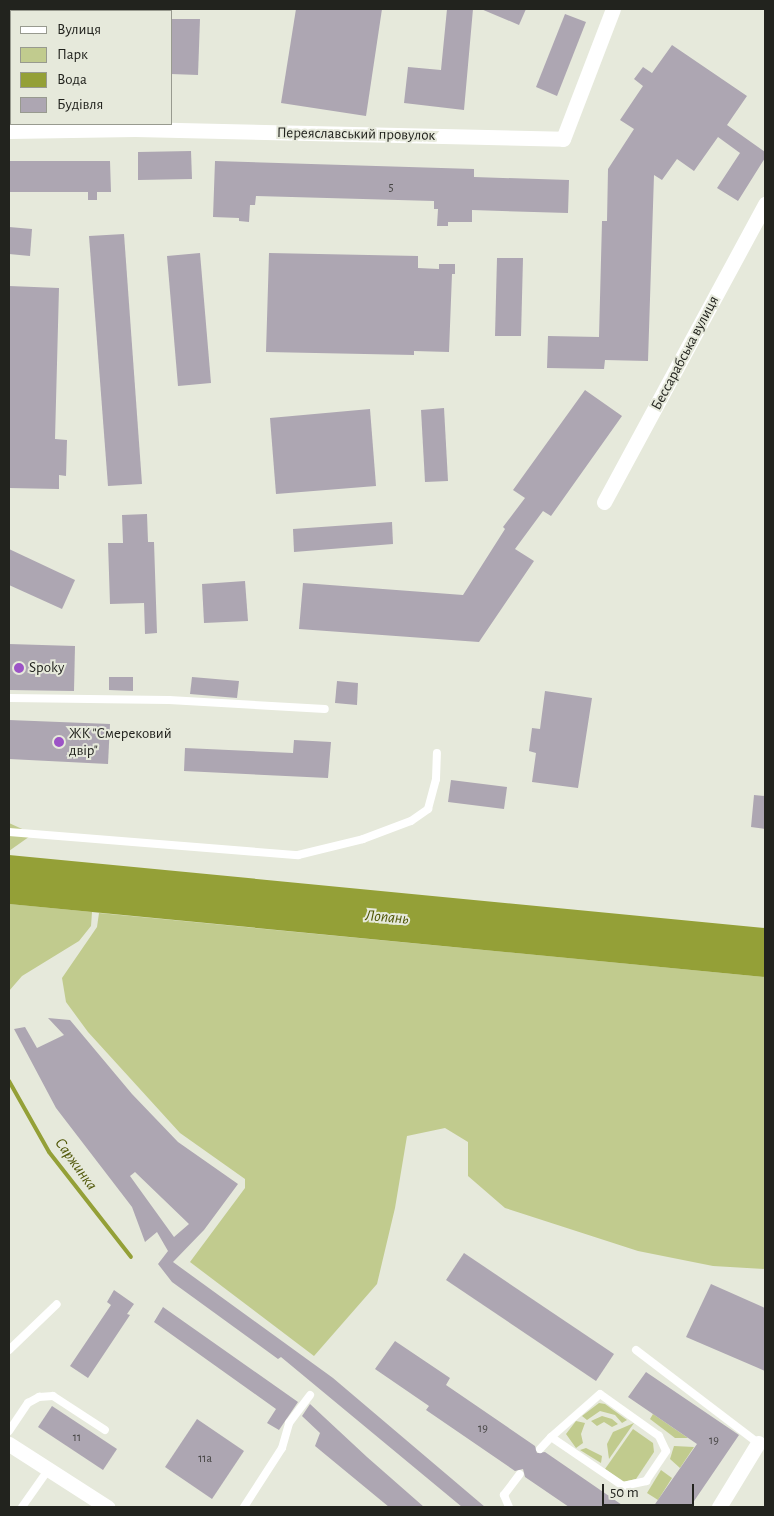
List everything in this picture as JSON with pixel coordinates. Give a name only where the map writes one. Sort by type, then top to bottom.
[{"type":"street","name":"Переяславський провулок","points":[[9,131],[135,127],[563,139],[613,9]]},
{"type":"street","name":"Бессарабська вулиця","points":[[604,502],[765,204]]},
{"type":"street","points":[[719,1507],[758,1443]]},
{"type":"street","points":[[9,1444],[107,1507]]},
{"type":"lane","points":[[9,698],[169,700],[325,709]]},
{"type":"lane","points":[[9,832],[298,855],[363,839],[410,821],[428,810],[436,779],[437,753]]},
{"type":"lane","points":[[9,1350],[57,1304]]},
{"type":"lane","points":[[636,1350],[758,1443]]},
{"type":"lane","points":[[540,1449],[551,1437],[600,1394],[659,1436],[666,1451],[646,1481],[623,1486],[551,1437]]},
{"type":"lane","points":[[244,1507],[282,1448],[290,1424],[310,1395]]},
{"type":"lane","points":[[9,1431],[28,1403],[39,1397],[53,1396],[105,1430]]},
{"type":"lane","points":[[22,1507],[48,1470]]},
{"type":"lane","points":[[509,1507],[504,1495],[520,1474]]},
{"type":"green space","points":[[9,823],[33,834],[9,851]]},
{"type":"green space","points":[[9,904],[92,912],[91,926],[79,941],[22,976],[9,991]]},
{"type":"green space","points":[[99,913],[765,977],[765,1269],[713,1266],[638,1251],[505,1208],[468,1176],[468,1142],[445,1128],[407,1136],[395,1208],[377,1284],[314,1356],[190,1262],[245,1188],[245,1179],[180,1133],[88,1032],[66,1002],[62,978],[97,927]]},
{"type":"green space","points":[[599,1403],[605,1404],[627,1420],[622,1423],[615,1415],[600,1411],[587,1420],[582,1416]]},
{"type":"green space","points":[[653,1414],[688,1438],[675,1438],[650,1419]]},
{"type":"green space","points":[[602,1416],[612,1419],[618,1424],[612,1427],[604,1422],[597,1426],[591,1421]]},
{"type":"green space","points":[[576,1421],[585,1423],[581,1434],[583,1443],[576,1448],[566,1434]]},
{"type":"green space","points":[[634,1423],[609,1459],[607,1444],[613,1432]]},
{"type":"green space","points":[[633,1429],[653,1443],[654,1452],[636,1479],[623,1482],[605,1469]]},
{"type":"green space","points":[[674,1446],[694,1447],[680,1468],[670,1459]]},
{"type":"green space","points":[[586,1448],[602,1456],[601,1463],[580,1450]]},
{"type":"green space","points":[[661,1470],[672,1478],[658,1500],[647,1493]]},
{"type":"water","name":"Лопань","points":[[9,855],[765,928],[765,977],[9,904]]},
{"type":"building","points":[[296,9],[382,9],[366,116],[281,103]]},
{"type":"building","points":[[447,9],[473,9],[464,110],[404,103],[408,67],[441,70]]},
{"type":"building","points":[[481,9],[526,9],[519,25]]},
{"type":"building","points":[[565,14],[586,22],[557,96],[536,87]]},
{"type":"building","points":[[172,19],[200,19],[198,75],[172,74]]},
{"type":"building","points":[[672,45],[747,96],[727,125],[765,152],[765,158],[738,201],[717,188],[740,153],[718,137],[694,171],[677,159],[662,180],[654,175],[648,361],[605,360],[604,369],[547,368],[548,336],[599,337],[602,221],[607,221],[608,169],[634,129],[620,120],[643,86],[634,79],[643,67],[652,73]]},
{"type":"building","points":[[191,151],[192,179],[138,180],[138,152]]},
{"type":"building","points":[[9,161],[110,161],[111,192],[97,192],[97,200],[88,200],[88,192],[9,192]]},
{"type":"building","points":[[215,161],[474,169],[474,177],[569,180],[568,213],[472,210],[472,222],[448,222],[448,226],[437,226],[438,209],[434,209],[434,201],[256,196],[255,205],[250,205],[249,222],[239,221],[239,218],[213,217]]},
{"type":"building","points":[[9,227],[32,229],[30,256],[9,254]]},
{"type":"building","points":[[124,234],[142,484],[108,486],[89,236]]},
{"type":"building","points":[[200,253],[211,383],[178,386],[167,256]]},
{"type":"building","points":[[269,253],[418,256],[418,268],[439,269],[439,264],[455,264],[455,274],[452,274],[449,352],[414,351],[414,355],[266,352]]},
{"type":"building","points":[[497,258],[523,258],[521,336],[495,336]]},
{"type":"building","points":[[9,286],[59,288],[55,439],[67,440],[66,476],[59,475],[59,489],[9,488]]},
{"type":"building","points":[[585,390],[622,416],[551,516],[543,511],[515,549],[534,561],[479,642],[299,629],[303,583],[463,595],[505,529],[503,527],[525,498],[513,490]]},
{"type":"building","points":[[444,408],[448,481],[425,482],[421,410]]},
{"type":"building","points":[[370,409],[376,486],[276,494],[270,418]]},
{"type":"building","points":[[147,514],[148,542],[154,542],[157,633],[145,634],[144,603],[110,604],[108,543],[123,543],[122,515]]},
{"type":"building","points":[[392,522],[393,544],[294,552],[293,529]]},
{"type":"building","points":[[9,549],[75,580],[62,609],[9,585]]},
{"type":"building","points":[[245,581],[248,621],[204,623],[202,584]]},
{"type":"building","points":[[9,644],[75,646],[74,691],[9,690]]},
{"type":"building","points":[[109,677],[133,677],[133,691],[109,690]]},
{"type":"building","points":[[192,677],[239,681],[237,698],[190,694]]},
{"type":"building","points":[[337,681],[358,683],[357,705],[335,703]]},
{"type":"building","points":[[545,691],[592,698],[578,788],[532,782],[536,753],[529,751],[532,728],[540,729]]},
{"type":"building","name":"ЖК \"Смерековий двір\"","points":[[9,720],[110,724],[108,764],[9,759]]},
{"type":"building","points":[[294,740],[331,742],[328,778],[184,771],[185,748],[293,753]]},
{"type":"building","points":[[451,780],[507,787],[504,809],[448,802]]},
{"type":"building","points":[[754,795],[765,796],[765,829],[751,827]]},
{"type":"building","points":[[48,1018],[70,1020],[132,1094],[178,1142],[238,1184],[204,1230],[173,1262],[333,1378],[485,1507],[462,1507],[281,1357],[278,1359],[172,1282],[158,1264],[168,1251],[157,1232],[145,1242],[132,1207],[56,1108],[14,1029],[25,1027],[37,1048],[64,1035]],"holes":[[[135,1172],[189,1224],[174,1237],[130,1176]]]},
{"type":"building","points":[[464,1253],[614,1354],[596,1381],[446,1280]]},
{"type":"building","points":[[711,1284],[765,1308],[765,1371],[686,1337]]},
{"type":"building","points":[[114,1290],[134,1304],[127,1314],[130,1315],[88,1378],[70,1366],[111,1305],[107,1302]]},
{"type":"building","points":[[163,1307],[298,1402],[279,1430],[267,1423],[276,1409],[154,1322]]},
{"type":"building","points":[[395,1341],[450,1378],[446,1385],[535,1446],[537,1453],[545,1452],[625,1507],[569,1507],[525,1477],[523,1469],[515,1471],[426,1410],[429,1406],[375,1369]]},
{"type":"building","points":[[646,1372],[739,1435],[690,1507],[653,1507],[697,1444],[628,1397]]},
{"type":"building","points":[[310,1404],[424,1507],[389,1507],[315,1446],[320,1433],[302,1416]]},
{"type":"building","points":[[52,1406],[117,1449],[103,1470],[38,1427]]},
{"type":"building","points":[[197,1419],[244,1451],[212,1499],[165,1467]]},
{"type":"waterway","name":"Саржинка","points":[[9,1081],[49,1152],[131,1257]]},
{"type":"place","name":"Spoky","points":[[19,668]]},
{"type":"place","name":"ЖК \"Смерековий двір\"","points":[[59,742]]}]
